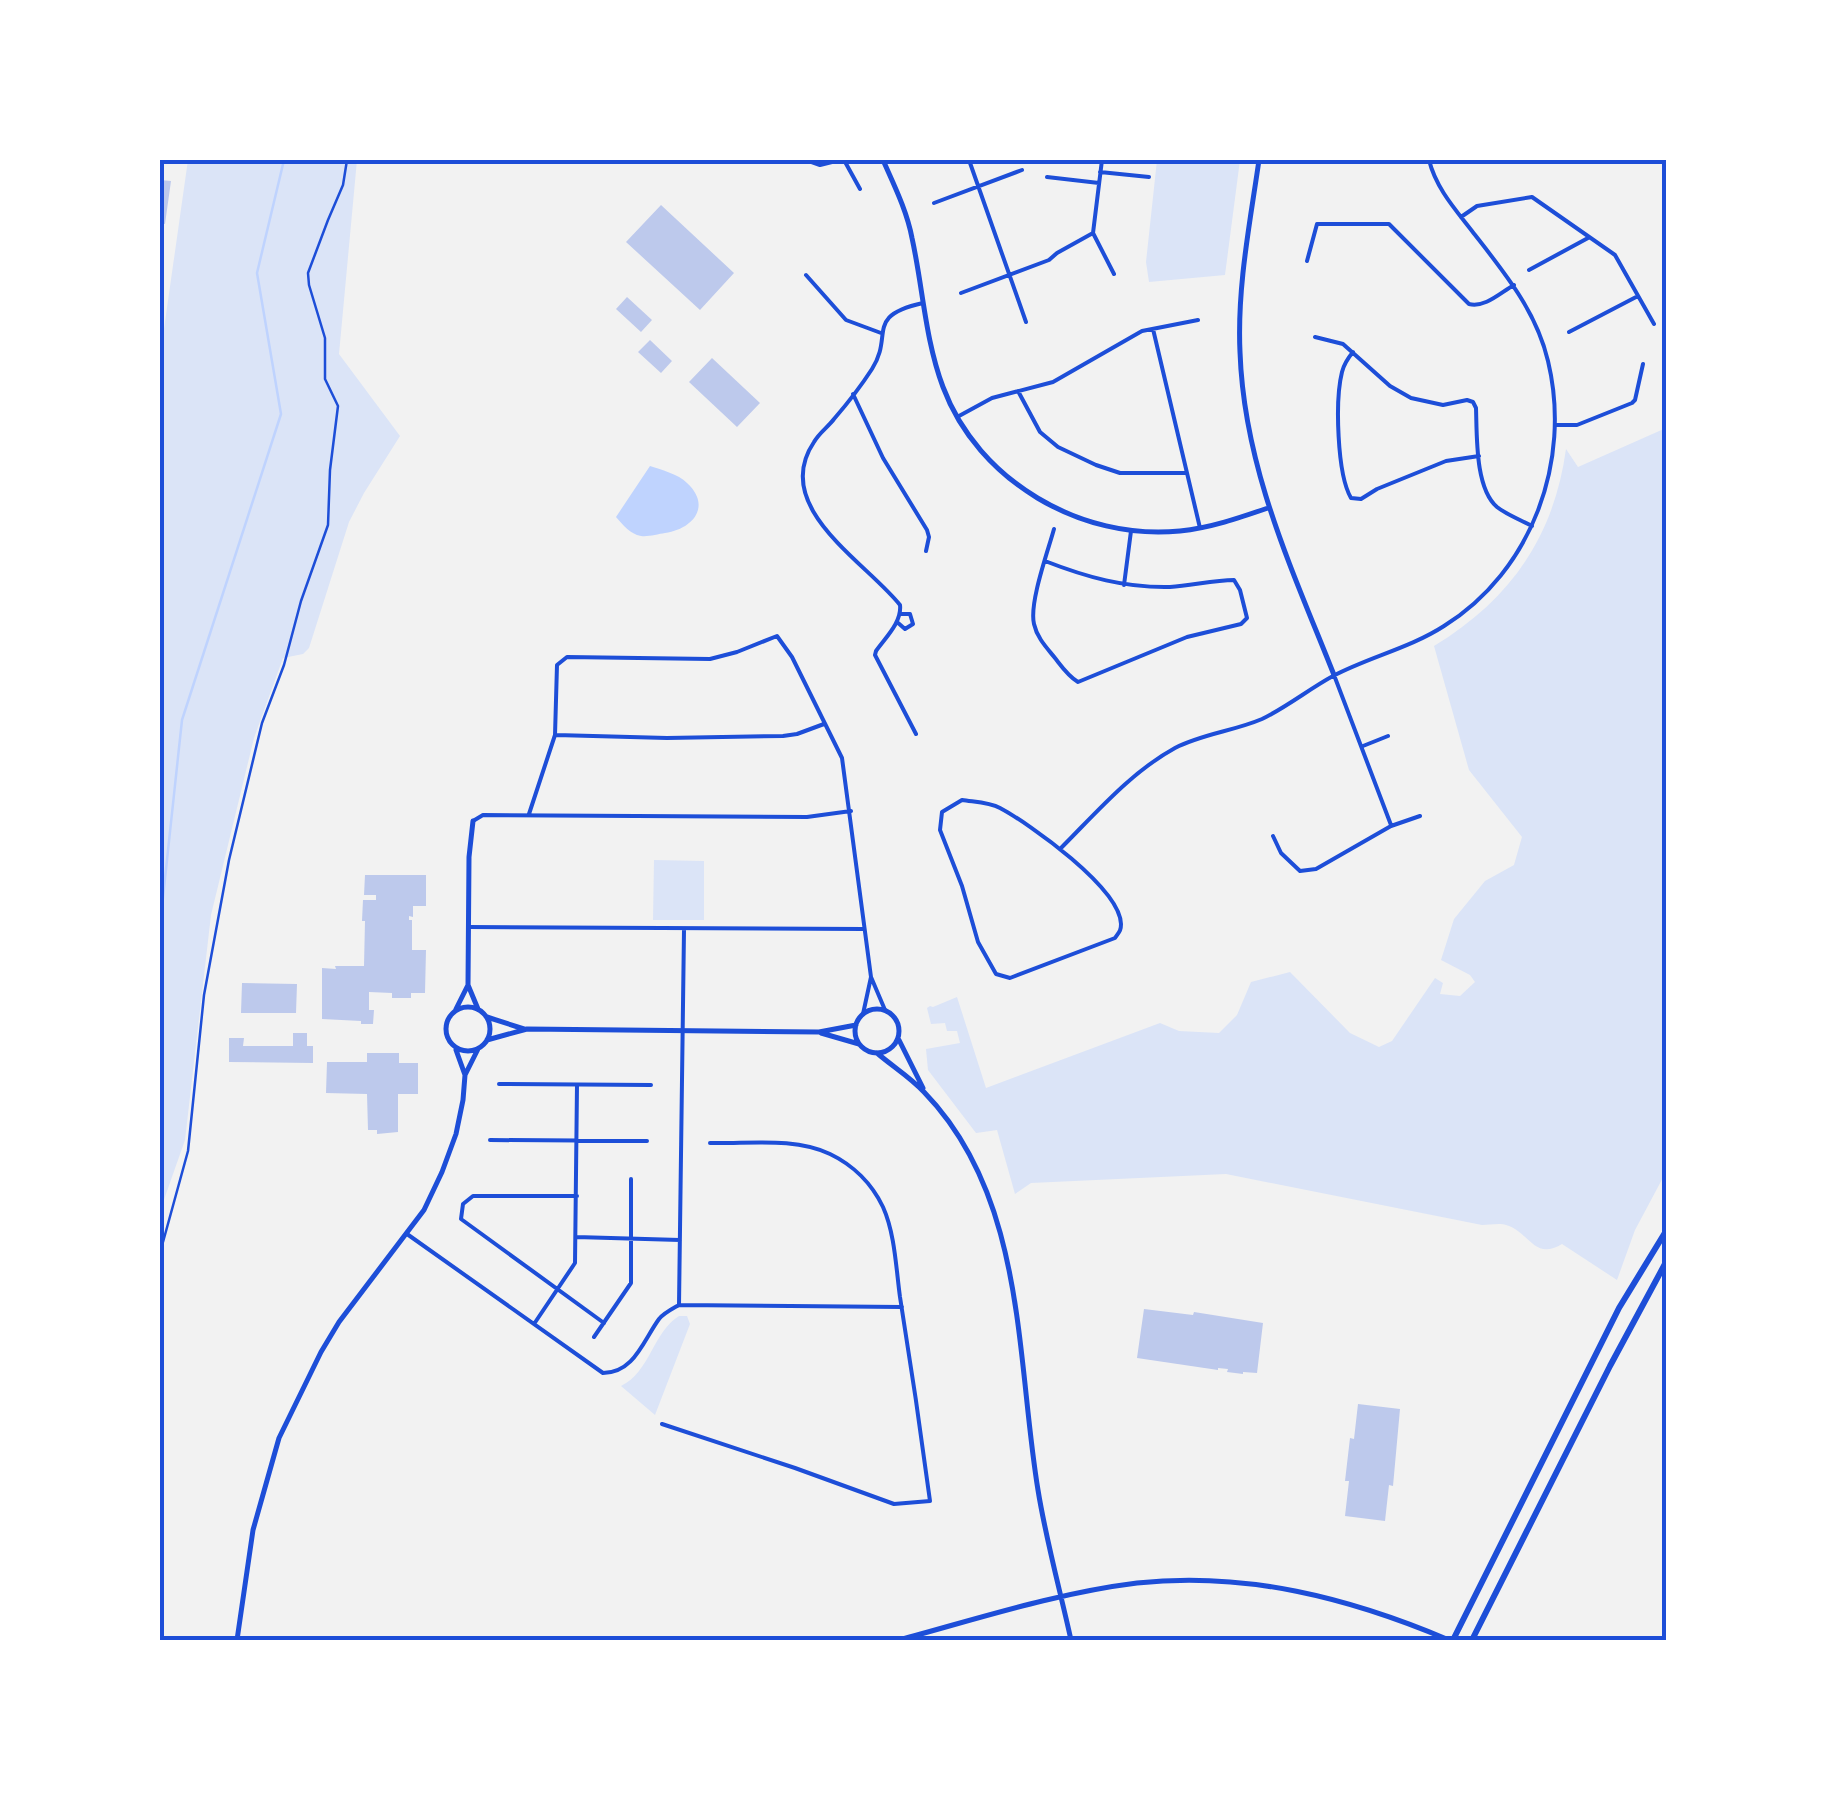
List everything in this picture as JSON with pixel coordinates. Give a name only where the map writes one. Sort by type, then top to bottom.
[{"type":"main road","points":[[1451,1640],[1624,1299],[1666,1231]]},
{"type":"main road","points":[[1472,1640],[1666,1262]]},
{"type":"street","points":[[806,160],[820,165],[842,160],[860,189]]},
{"type":"street","points":[[883,160],[912,234],[932,351],[943,388],[957,417],[1004,474],[1037,498],[1077,518],[1131,531],[1200,528],[1268,508]]},
{"type":"street","points":[[969,160],[1026,322]]},
{"type":"street","points":[[1102,160],[1094,234],[1114,274]]},
{"type":"street","points":[[1258,160],[1242,282],[1240,351],[1246,419],[1268,508],[1391,826]]},
{"type":"street","points":[[1061,848],[1143,770],[1174,748],[1262,718],[1334,675],[1418,640],[1460,615],[1507,570],[1532,526],[1549,478],[1556,424],[1545,349],[1514,285],[1441,190],[1429,160]]},
{"type":"street","points":[[934,203],[1022,170]]},
{"type":"street","points":[[1100,172],[1149,178]]},
{"type":"street","points":[[1046,178],[1099,183]]},
{"type":"street","points":[[1461,217],[1478,206],[1532,197],[1615,255],[1654,324]]},
{"type":"street","points":[[1308,261],[1316,224],[1389,224],[1469,304],[1485,303],[1514,285]]},
{"type":"street","points":[[961,293],[1049,260],[1094,234]]},
{"type":"street","points":[[1530,270],[1588,238]]},
{"type":"street","points":[[806,275],[846,320],[881,334]]},
{"type":"street","points":[[1569,332],[1638,296]]},
{"type":"street","points":[[916,734],[875,654],[901,614],[898,600],[816,519],[806,498],[804,476],[812,443],[874,366],[887,320],[901,309],[923,304]]},
{"type":"street","points":[[957,417],[992,398],[1052,382],[1153,328],[1198,320]]},
{"type":"street","points":[[1153,328],[1200,528]]},
{"type":"street","points":[[1315,338],[1338,341],[1390,386],[1410,398],[1442,404],[1473,402],[1483,483],[1490,498],[1497,507],[1532,526]]},
{"type":"street","points":[[1353,352],[1341,374],[1338,422],[1345,486],[1353,499],[1361,499],[1446,461],[1479,456]]},
{"type":"street","points":[[1556,424],[1578,426],[1632,403],[1643,364]]},
{"type":"street","points":[[1018,392],[1040,432],[1058,447],[1120,473],[1187,473]]},
{"type":"street","points":[[853,394],[883,458],[927,530],[926,551]]},
{"type":"street","points":[[1044,561],[1124,585],[1169,587],[1234,580],[1248,618],[1187,637],[1078,682],[1070,677],[1034,627],[1033,610],[1044,561],[1054,529]]},
{"type":"street","points":[[1124,585],[1131,531]]},
{"type":"street","points":[[897,622],[904,628],[912,624],[910,614],[901,614]]},
{"type":"street","points":[[528,814],[555,735],[557,665],[567,658],[710,658],[738,652],[777,636],[792,657],[842,758],[871,977],[885,1010]]},
{"type":"street","points":[[555,735],[783,736],[824,724]]},
{"type":"street","points":[[1363,746],[1388,736]]},
{"type":"street","points":[[962,800],[997,806],[1061,848],[1104,892],[1121,920],[1121,929],[1115,938],[1010,978],[996,974],[978,942],[940,830],[942,812],[962,800]]},
{"type":"street","points":[[478,1009],[468,985],[473,820],[484,815],[528,814],[808,817],[850,811]]},
{"type":"street","points":[[1273,836],[1281,853],[1300,871],[1316,869],[1391,826],[1420,816]]},
{"type":"street","points":[[468,926],[865,929]]},
{"type":"street","points":[[679,1305],[684,928]]},
{"type":"street","points":[[859,1044],[856,1025],[863,1014],[871,977]]},
{"type":"street","points":[[465,1075],[445,1029],[468,985]]},
{"type":"street","points":[[456,1010],[471,1006],[487,1017],[527,1030]]},
{"type":"street","points":[[863,1014],[876,1009],[895,1017],[898,1038],[924,1091],[970,1154],[991,1198],[1004,1246],[1025,1372],[1038,1490],[1071,1640]]},
{"type":"street","points":[[487,1017],[487,1040]]},
{"type":"street","points":[[456,1048],[471,1051],[487,1040],[527,1030],[818,1032],[856,1025]]},
{"type":"street","points":[[818,1032],[877,1053],[890,1050],[898,1038]]},
{"type":"street","points":[[237,1640],[254,1530],[279,1438],[339,1322],[424,1210],[456,1134],[465,1075],[478,1048]]},
{"type":"street","points":[[877,1053],[924,1091]]},
{"type":"street","points":[[499,1084],[651,1085]]},
{"type":"street","points":[[534,1324],[575,1263],[576,1085]]},
{"type":"street","points":[[490,1140],[648,1142]]},
{"type":"street","points":[[662,1424],[894,1504],[930,1500],[888,1224],[872,1188],[856,1170],[830,1154],[810,1148],[710,1143]]},
{"type":"street","points":[[594,1338],[631,1283],[631,1179]]},
{"type":"street","points":[[577,1196],[474,1196],[461,1209],[461,1219],[604,1323]]},
{"type":"street","points":[[408,1234],[603,1373],[615,1373],[626,1367],[662,1316],[679,1305],[902,1307]]},
{"type":"street","points":[[576,1236],[680,1240]]},
{"type":"street","points":[[899,1640],[1062,1598],[1141,1583],[1196,1581],[1250,1583],[1319,1595],[1396,1617],[1451,1640]]},
{"type":"path","points":[[160,1244],[188,1151],[204,994],[229,860],[262,723],[328,526],[338,406],[325,380],[325,338],[308,273],[343,185],[347,160]]},
{"type":"shaded area","points":[[188,160],[357,160],[339,354],[400,436],[349,522],[309,648],[303,654],[283,658],[254,738],[211,915],[185,1140],[160,1211],[160,357]]},
{"type":"shaded area","points":[[1157,160],[1240,160],[1225,275],[1149,282],[1146,262]]},
{"type":"shaded area","points":[[1666,428],[1666,1172],[1635,1230],[1617,1280],[1562,1244],[1538,1247],[1506,1225],[1482,1225],[1226,1174],[1031,1183],[1015,1194],[997,1130],[976,1133],[928,1070],[926,1049],[960,1043],[957,1031],[947,1031],[945,1023],[931,1024],[927,1008],[930,1006],[957,997],[986,1088],[1160,1023],[1179,1031],[1219,1033],[1237,1015],[1251,982],[1290,972],[1350,1033],[1379,1047],[1392,1041],[1435,978],[1443,983],[1440,994],[1460,996],[1475,982],[1470,975],[1441,960],[1454,919],[1485,881],[1514,865],[1522,837],[1469,770],[1434,646],[1485,608],[1524,563],[1551,510],[1566,449],[1578,467]]},
{"type":"shaded area","points":[[654,860],[704,861],[704,920],[653,920]]},
{"type":"shaded area","points":[[679,1316],[687,1316],[690,1324],[655,1415],[621,1386],[639,1371],[663,1332]]},
{"type":"water","points":[[650,466],[687,483],[698,500],[698,508],[684,527],[641,536],[616,517]]},
{"type":"building","points":[[160,180],[171,181],[165,224],[160,223]]},
{"type":"building","points":[[661,205],[734,273],[700,310],[626,242]]},
{"type":"building","points":[[627,297],[652,320],[641,332],[616,309]]},
{"type":"building","points":[[650,340],[672,361],[661,373],[638,352]]},
{"type":"building","points":[[712,358],[760,403],[737,427],[689,382]]},
{"type":"building","points":[[365,875],[426,875],[426,906],[413,906],[413,917],[409,916],[412,950],[426,950],[425,993],[392,998],[392,993],[369,992],[373,1024],[322,1019],[322,968],[364,966],[363,900],[376,900],[376,895],[364,895]]},
{"type":"building","points":[[242,983],[297,984],[296,1013],[241,1013]]},
{"type":"building","points":[[293,1033],[307,1033],[307,1046],[313,1046],[313,1063],[229,1062],[229,1038],[244,1038],[243,1046],[293,1046]]},
{"type":"building","points":[[367,1053],[399,1053],[399,1063],[418,1063],[418,1094],[398,1094],[398,1132],[377,1134],[377,1130],[368,1130],[367,1094],[326,1093],[327,1062],[367,1062]]},
{"type":"building","points":[[1144,1309],[1263,1323],[1257,1373],[1137,1358]]},
{"type":"building","points":[[1358,1404],[1400,1409],[1393,1486],[1389,1485],[1385,1521],[1345,1516],[1349,1481],[1345,1481]]},
{"type":"waterway","points":[[160,925],[182,720],[281,414],[257,273],[284,160]]}]
